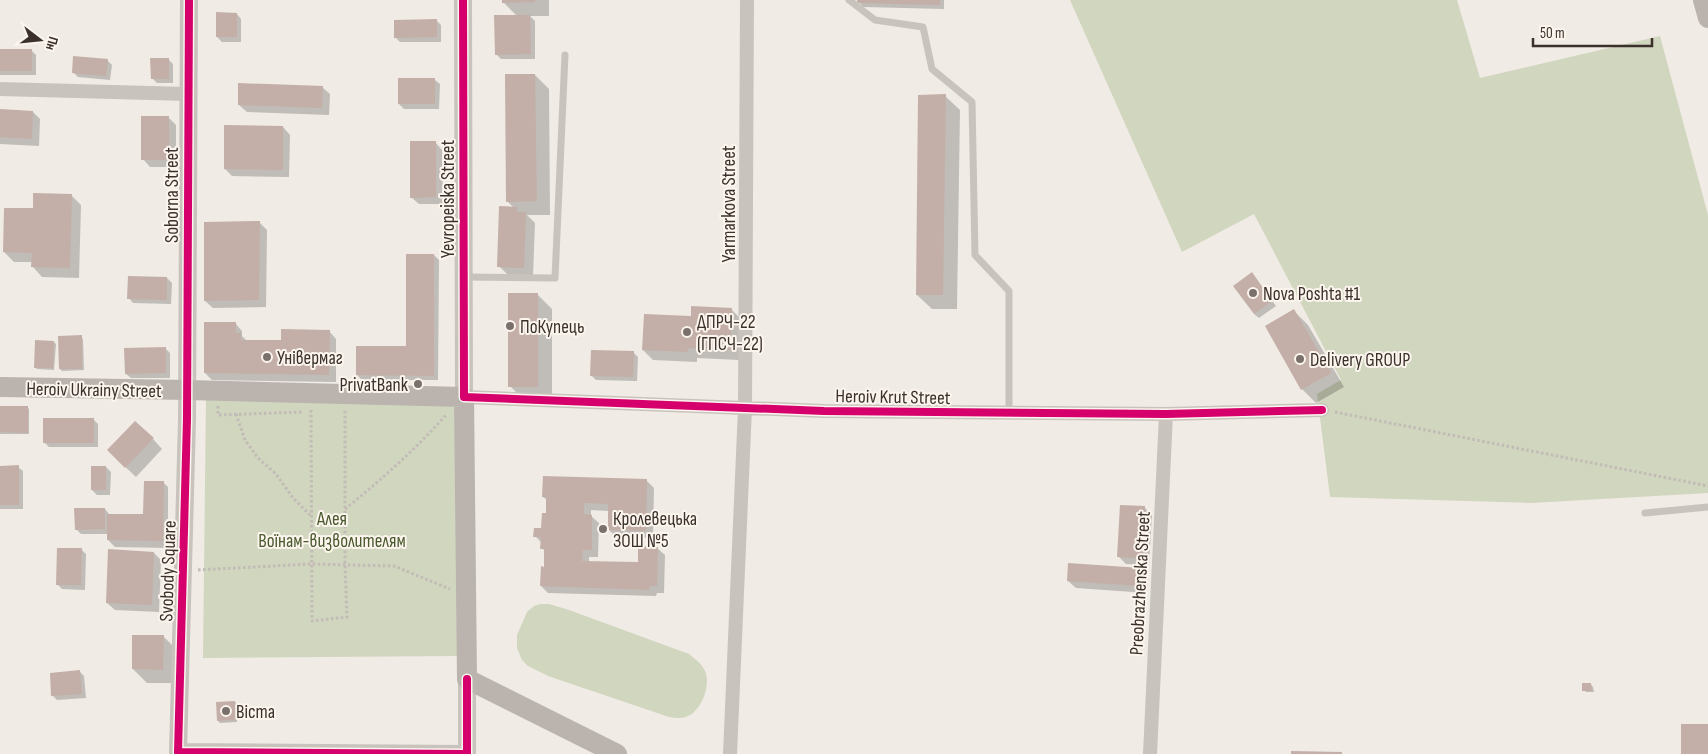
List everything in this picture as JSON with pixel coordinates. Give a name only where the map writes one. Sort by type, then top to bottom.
[{"type":"main road","points":[[1703,0],[1708,18]]},
{"type":"main road","name":"Heroiv Ukrainy Street","points":[[0,387],[188,390]]},
{"type":"main road","points":[[188,390],[216,391],[310,403],[345,395],[464,397],[467,679],[617,754]]},
{"type":"street","name":"Soborna Street","points":[[188,390],[188,94],[190,0]]},
{"type":"street","name":"Yevropeiska Street","points":[[463,0],[464,397]]},
{"type":"street","name":"Yarmarkova Street","points":[[730,754],[745,408],[747,0]]},
{"type":"street","points":[[0,89],[188,94]]},
{"type":"street","name":"Svobody Square","points":[[188,390],[178,753],[468,754],[467,679]]},
{"type":"street","name":"Heroiv Krut Street","points":[[464,397],[824,411],[1166,414],[1322,410]]},
{"type":"street","name":"Preobrazhenska Street","points":[[1150,754],[1166,414]]},
{"type":"lane","points":[[849,0],[875,20],[923,27],[932,69],[972,102],[975,254],[1008,291],[1009,413]]},
{"type":"lane","points":[[464,277],[555,278],[565,55]]},
{"type":"lane","points":[[1645,513],[1708,507]]},
{"type":"path","points":[[216,391],[218,415],[310,403],[312,621],[347,617],[344,510],[345,395]]},
{"type":"path","points":[[344,510],[422,443],[464,397]]},
{"type":"path","points":[[1322,410],[1708,486]]},
{"type":"path","points":[[236,414],[245,440],[258,458],[276,474],[293,498],[311,515]]},
{"type":"path","points":[[183,570],[311,564],[394,566],[466,595]]},
{"type":"green space","points":[[1070,0],[1457,0],[1480,78],[1660,36],[1708,215],[1708,493],[1531,503],[1330,497],[1317,394],[1341,380],[1254,214],[1182,252]]},
{"type":"green space","name":"Алея Воїнам-визволителям","points":[[206,396],[459,402],[459,656],[203,658]]},
{"type":"green space","points":[[549,604],[569,610],[689,654],[702,666],[707,677],[706,690],[701,703],[688,716],[681,718],[669,717],[548,676],[528,666],[522,660],[517,648],[517,635],[527,612],[534,606]]},
{"type":"building","points":[[502,0],[535,0],[535,2],[502,3]]},
{"type":"building","points":[[857,0],[940,0],[940,5],[857,3]]},
{"type":"building","points":[[216,12],[237,13],[237,37],[216,37]]},
{"type":"building","points":[[494,15],[530,15],[531,54],[495,55]]},
{"type":"building","points":[[437,19],[437,37],[394,38],[394,20]]},
{"type":"building","points":[[0,49],[32,49],[32,71],[0,71]]},
{"type":"building","points":[[73,56],[108,59],[106,76],[72,73]]},
{"type":"building","points":[[150,58],[169,58],[169,79],[151,79]]},
{"type":"building","points":[[505,74],[535,74],[537,201],[506,202]]},
{"type":"building","points":[[398,78],[435,78],[435,104],[398,104]]},
{"type":"building","points":[[238,83],[323,86],[322,108],[238,105]]},
{"type":"building","points":[[946,94],[943,295],[916,295],[918,95]]},
{"type":"building","points":[[0,109],[33,111],[32,139],[0,137]]},
{"type":"building","points":[[141,116],[169,116],[169,160],[141,160]]},
{"type":"building","points":[[224,125],[283,126],[283,170],[224,169]]},
{"type":"building","points":[[410,141],[436,141],[436,197],[410,198]]},
{"type":"building","points":[[33,193],[72,194],[70,268],[31,267],[32,253],[3,252],[4,208],[33,208]]},
{"type":"building","points":[[499,206],[517,207],[517,212],[526,212],[524,268],[497,267]]},
{"type":"building","points":[[260,221],[259,300],[204,301],[204,222]]},
{"type":"building","points":[[406,254],[434,254],[434,376],[356,375],[356,346],[406,346]]},
{"type":"building","name":"Nova Poshta #1","points":[[1252,272],[1272,301],[1254,314],[1233,286]]},
{"type":"building","points":[[128,276],[167,277],[167,300],[127,299]]},
{"type":"building","points":[[508,293],[538,293],[538,387],[508,387]]},
{"type":"building","name":"ДПРЧ-22 (ГПСЧ-22)","points":[[691,306],[732,308],[730,350],[688,348],[688,352],[642,350],[644,314],[691,316]]},
{"type":"building","points":[[1294,309],[1331,373],[1301,390],[1265,326]]},
{"type":"building","name":"Універмаг","points":[[204,322],[236,322],[236,333],[241,333],[241,340],[281,340],[281,329],[330,330],[329,375],[204,373]]},
{"type":"building","points":[[82,335],[82,369],[59,369],[58,336]]},
{"type":"building","points":[[35,340],[54,341],[53,368],[34,368]]},
{"type":"building","points":[[166,347],[166,373],[125,374],[124,348]]},
{"type":"building","points":[[591,350],[634,351],[633,377],[590,376]]},
{"type":"building","points":[[0,406],[28,406],[28,433],[0,432]]},
{"type":"building","points":[[43,418],[94,418],[94,443],[43,443]]},
{"type":"building","points":[[135,421],[154,438],[125,468],[107,450]]},
{"type":"building","points":[[19,465],[19,505],[0,505],[0,466]]},
{"type":"building","points":[[91,466],[106,466],[106,490],[91,490]]},
{"type":"building","points":[[543,476],[647,479],[646,531],[608,530],[608,504],[584,503],[584,514],[592,515],[592,550],[583,550],[582,561],[638,562],[638,546],[658,547],[657,586],[650,586],[649,590],[540,586],[541,566],[544,567],[544,549],[540,549],[541,537],[533,537],[534,528],[541,528],[542,513],[546,513],[546,497],[542,497]]},
{"type":"building","points":[[144,481],[164,481],[163,541],[107,540],[107,514],[143,514]]},
{"type":"building","points":[[1120,505],[1145,506],[1142,558],[1117,557]]},
{"type":"building","points":[[74,508],[105,508],[105,529],[75,530]]},
{"type":"building","points":[[57,548],[82,548],[81,585],[56,585]]},
{"type":"building","points":[[108,549],[154,552],[152,605],[106,603]]},
{"type":"building","points":[[1068,563],[1141,568],[1140,586],[1067,581]]},
{"type":"building","points":[[132,635],[164,635],[163,670],[132,669]]},
{"type":"building","points":[[80,670],[82,694],[51,696],[50,673]]},
{"type":"building","points":[[1582,683],[1591,683],[1592,691],[1582,691]]},
{"type":"building","name":"Віста","points":[[235,701],[236,720],[217,721],[216,702]]},
{"type":"building","points":[[1681,724],[1708,724],[1708,754],[1681,754]]},
{"type":"building","points":[[1291,751],[1342,752],[1342,754],[1291,754]]},
{"type":"cycle path","points":[[189,0],[187,419],[178,752],[467,754],[467,679]]},
{"type":"cycle path","points":[[463,0],[464,397],[824,411],[1166,414],[1322,410]]},
{"type":"place","name":"Nova Poshta #1","points":[[1253,293]]},
{"type":"place","name":"ПоКупець","points":[[510,326]]},
{"type":"place","name":"ДПРЧ-22 (ГПСЧ-22)","points":[[687,332]]},
{"type":"place","name":"Універмаг","points":[[267,357]]},
{"type":"place","name":"Delivery GROUP","points":[[1300,359]]},
{"type":"place","name":"PrivatBank","points":[[418,384]]},
{"type":"place","name":"Кролевецька ЗОШ №5","points":[[603,529]]},
{"type":"place","name":"Віста","points":[[226,711]]}]
